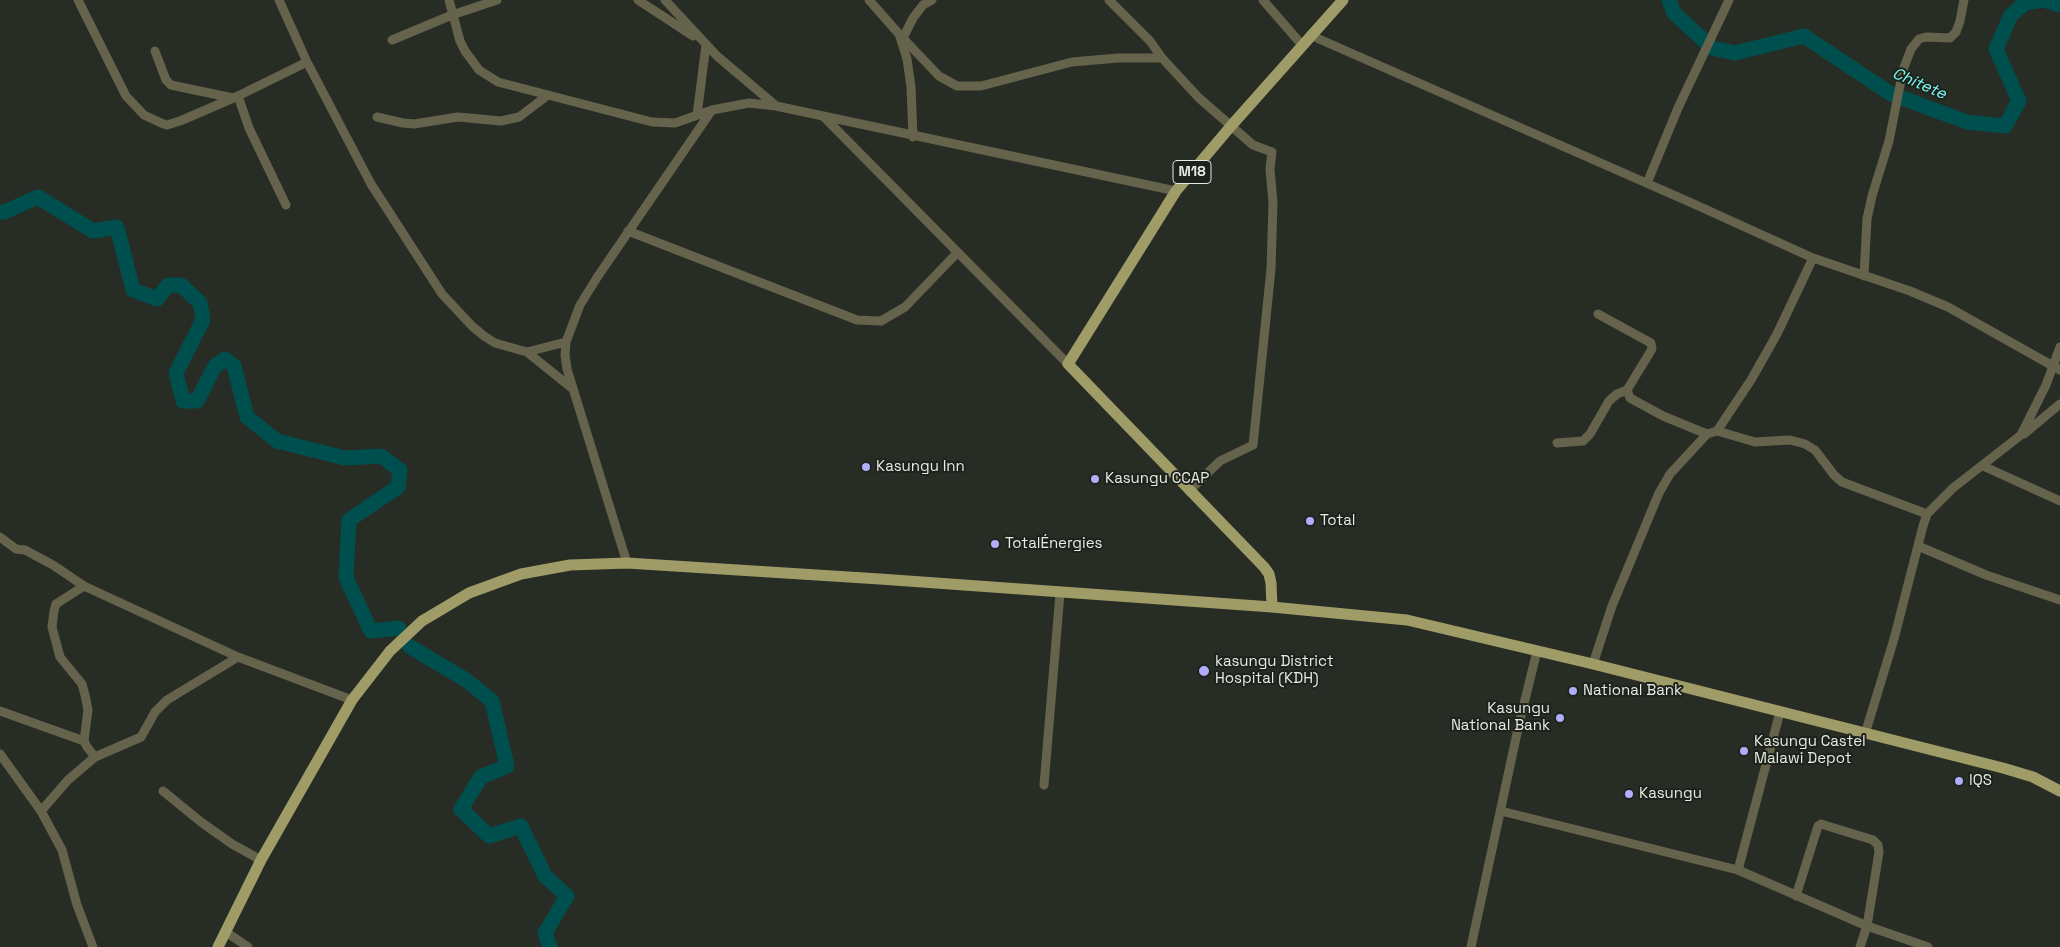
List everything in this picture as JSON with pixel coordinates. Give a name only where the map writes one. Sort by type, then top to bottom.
[{"type":"main road","name":"M18","points":[[1068,364],[1176,191],[1343,0]]},
{"type":"main road","points":[[1068,364],[1269,574],[1272,583],[1272,607]]},
{"type":"main road","points":[[218,947],[261,860],[352,700],[390,651],[422,621],[469,593],[521,574],[570,565],[627,563],[1272,607],[1407,620],[1593,664],[2017,772],[2033,777],[2060,791]]},
{"type":"street","points":[[78,0],[126,96],[152,120],[167,125],[235,97],[307,62]]},
{"type":"street","points":[[279,0],[307,62],[371,184],[442,294],[484,336],[495,343],[527,352],[573,389]]},
{"type":"street","points":[[449,0],[464,51],[479,70],[498,82],[548,96],[652,122],[675,123],[712,110],[749,103],[776,106],[1176,191]]},
{"type":"street","points":[[392,40],[452,15],[498,0]]},
{"type":"street","points":[[638,0],[704,43]]},
{"type":"street","points":[[665,0],[704,43],[736,74],[776,106]]},
{"type":"street","points":[[869,0],[939,76],[957,86],[981,86],[1072,62],[1118,58],[1162,58]]},
{"type":"street","points":[[913,136],[911,87],[901,36],[924,5],[932,0]]},
{"type":"street","points":[[1109,0],[1150,41],[1162,58],[1191,90],[1253,146],[1272,152],[1270,169],[1273,203],[1271,269],[1256,432],[1253,444],[1220,461],[1189,491]]},
{"type":"street","points":[[1263,0],[1302,45]]},
{"type":"street","points":[[1647,183],[1678,108],[1729,0]]},
{"type":"street","points":[[1864,276],[1867,219],[1888,141],[1903,70],[1911,49],[1919,39],[1926,36],[1950,38],[1956,32],[1964,0]]},
{"type":"street","points":[[1310,36],[1647,183],[1813,258],[1910,291],[1948,307],[1995,332],[2057,369]]},
{"type":"street","points":[[697,115],[704,43]]},
{"type":"street","points":[[155,51],[166,80],[171,85],[235,97]]},
{"type":"street","points":[[377,117],[414,124],[458,117],[501,121],[519,117],[548,96]]},
{"type":"street","points":[[235,97],[286,205]]},
{"type":"street","points":[[627,563],[567,369],[566,342],[580,305],[628,231],[712,110]]},
{"type":"street","points":[[824,117],[1068,364]]},
{"type":"street","points":[[628,231],[857,320],[881,321],[905,307],[957,253]]},
{"type":"street","points":[[1718,431],[1751,380],[1777,334],[1813,258]]},
{"type":"street","points":[[1558,443],[1583,441],[1590,434],[1609,401],[1617,394],[1627,390],[1652,349],[1651,343],[1598,314]]},
{"type":"street","points":[[527,352],[566,342]]},
{"type":"street","points":[[2021,435],[2057,369],[2060,347]]},
{"type":"street","points":[[1627,390],[1630,398],[1663,416],[1707,434]]},
{"type":"street","points":[[1865,734],[1894,639],[1927,514],[1948,493],[2060,404]]},
{"type":"street","points":[[1593,664],[1612,606],[1659,493],[1670,474],[1707,434],[1718,431],[1755,442],[1790,440],[1805,444],[1815,450],[1834,475],[1842,482],[1927,514]]},
{"type":"street","points":[[1983,466],[2060,501]]},
{"type":"street","points":[[0,537],[16,549],[25,550],[53,565],[84,586],[238,657],[352,700]]},
{"type":"street","points":[[1918,546],[1986,574],[2060,600]]},
{"type":"street","points":[[84,586],[56,604],[52,627],[60,657],[82,684],[86,694],[88,710],[84,741],[86,747],[95,757]]},
{"type":"street","points":[[1044,784],[1060,594]]},
{"type":"street","points":[[1472,947],[1519,724],[1537,651]]},
{"type":"street","points":[[41,811],[68,780],[95,757],[141,737],[155,712],[167,700],[238,657]]},
{"type":"street","points":[[0,711],[84,741]]},
{"type":"street","points":[[1738,870],[1780,712]]},
{"type":"street","points":[[0,754],[41,811],[62,850],[77,905],[93,947]]},
{"type":"street","points":[[163,790],[201,822],[232,844],[261,860]]},
{"type":"street","points":[[1501,811],[1738,870],[1867,926],[1928,947]]},
{"type":"street","points":[[1796,896],[1818,826],[1821,824],[1873,840],[1878,845],[1880,852],[1867,926],[1860,947]]},
{"type":"street","points":[[226,932],[248,947]]},
{"type":"waterway","name":"Chitete","points":[[1669,0],[1674,13],[1712,48],[1735,53],[1804,36],[1891,94],[1967,122],[2005,126],[2019,101],[1996,49],[2011,15],[2025,3],[2043,0]]},
{"type":"waterway","name":"Chitete","points":[[2044,0],[2060,5]]},
{"type":"waterway","points":[[0,212],[38,197],[93,231],[117,227],[133,290],[157,299],[168,285],[181,285],[200,303],[203,320],[176,373],[183,401],[197,401],[215,366],[225,359],[234,366],[247,417],[277,441],[345,458],[381,456],[400,470],[398,487],[349,520],[346,578],[371,631],[399,628]]},
{"type":"waterway","points":[[409,646],[466,680],[492,701],[507,766],[481,777],[461,809],[489,836],[521,826],[545,876],[567,896],[545,933],[550,947]]},
{"type":"place","name":"Kasungu Inn","points":[[866,467]]},
{"type":"place","name":"Kasungu CCAP","points":[[1095,479]]},
{"type":"place","name":"Total","points":[[1310,521]]},
{"type":"place","name":"TotalÉnergies","points":[[995,544]]},
{"type":"place","name":"kasungu District Hospital (KDH)","points":[[1204,671]]},
{"type":"place","name":"National Bank","points":[[1573,691]]},
{"type":"place","name":"Kasungu National Bank","points":[[1560,718]]},
{"type":"place","name":"Kasungu Castel Malawi Depot","points":[[1744,751]]},
{"type":"place","name":"IQS","points":[[1959,781]]},
{"type":"place","name":"Kasungu","points":[[1629,794]]}]
